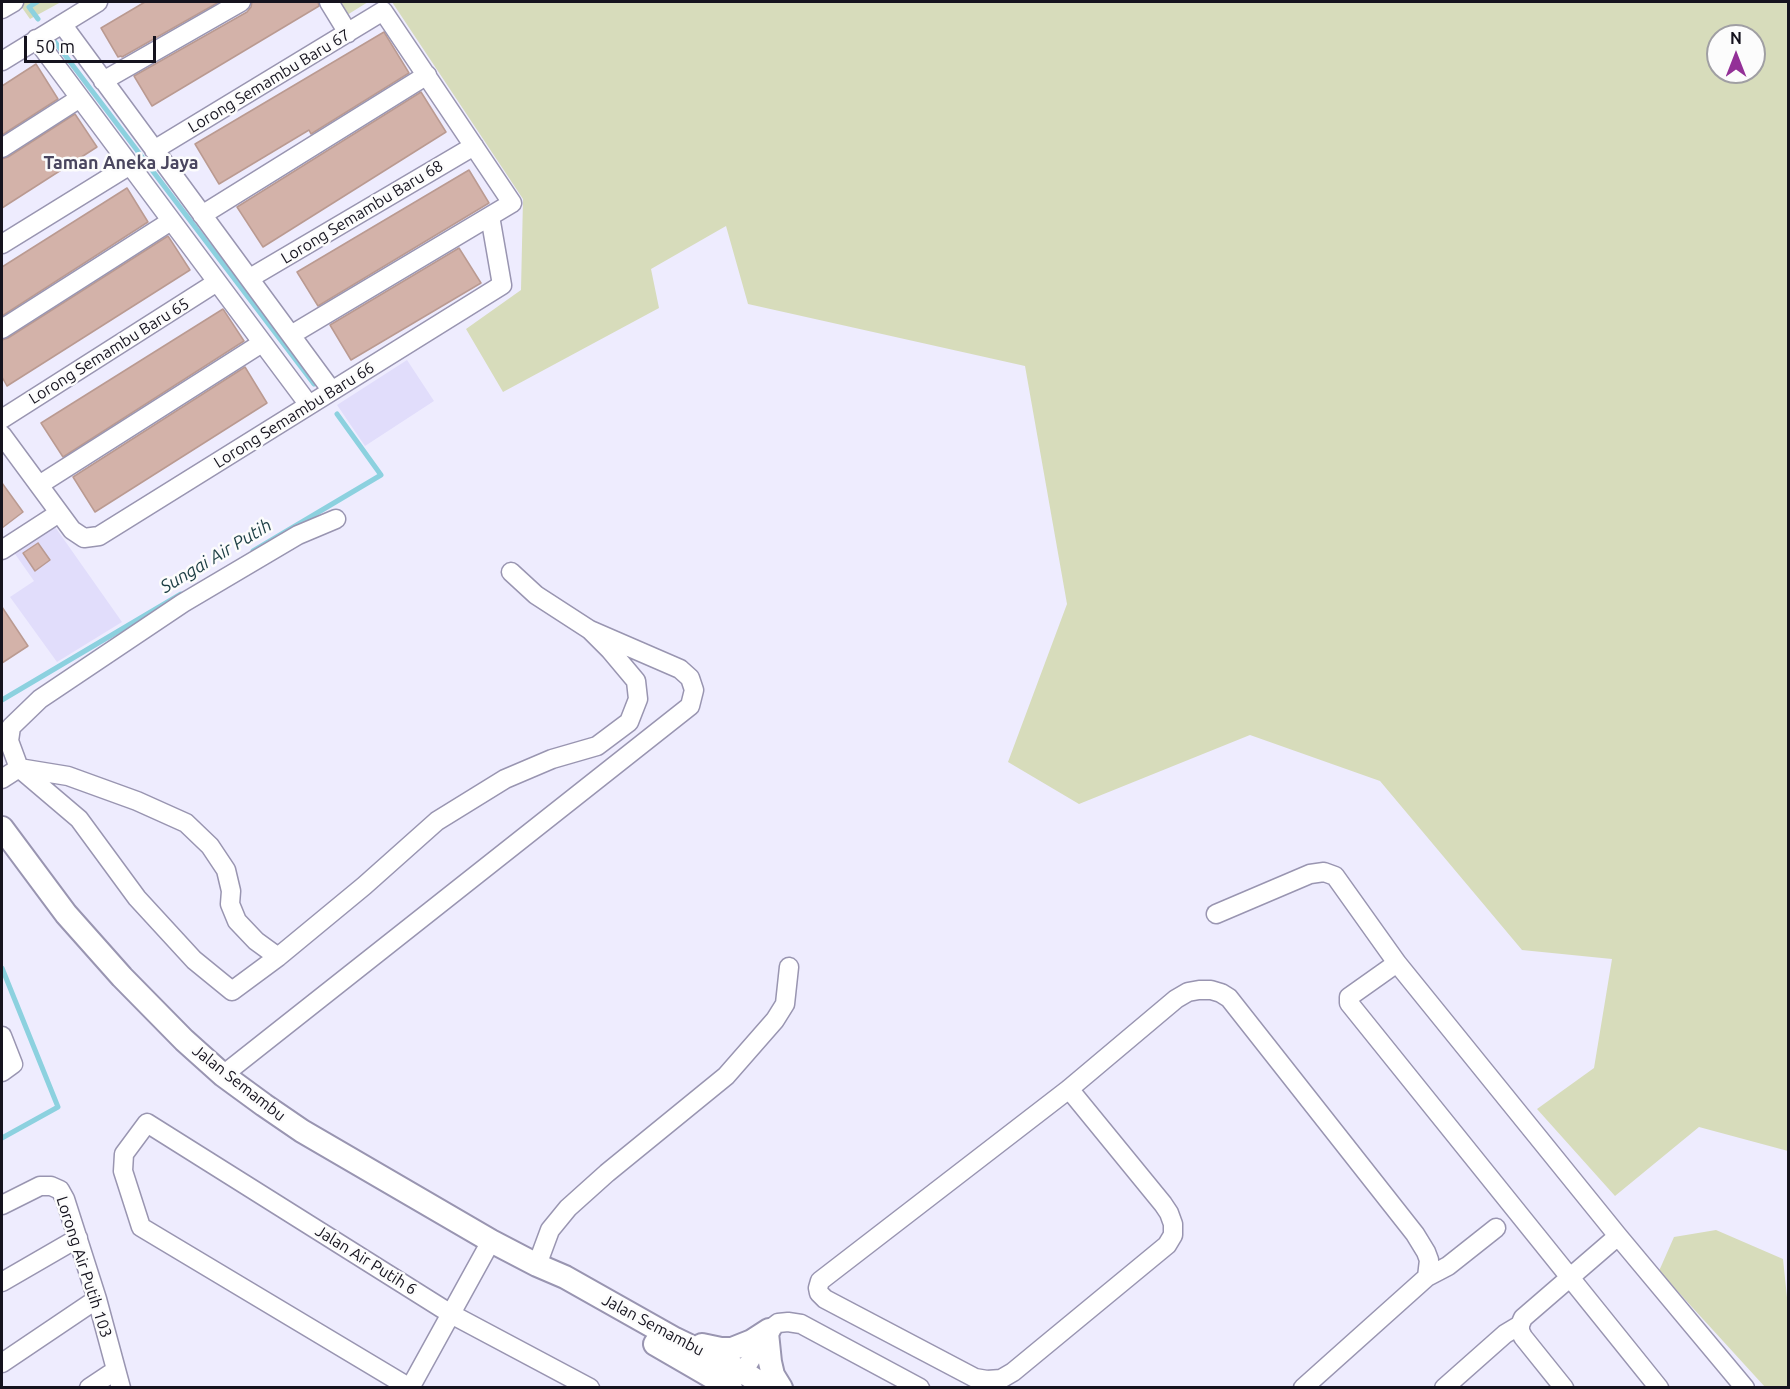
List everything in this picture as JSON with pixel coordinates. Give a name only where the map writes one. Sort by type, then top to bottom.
[{"type":"main road","name":"Jalan Semambu","points":[[2,828],[87,939],[154,1010],[223,1075],[302,1131],[491,1241],[565,1277],[675,1339],[734,1381]]},
{"type":"main road","name":"Jalan Semambu","points":[[537,1265],[560,1288],[734,1381],[768,1388]]},
{"type":"main road","points":[[675,1339],[721,1349],[732,1349],[768,1332],[773,1375],[781,1388]]},
{"type":"street","points":[[2,9],[14,2]]},
{"type":"street","points":[[2,61],[98,2]]},
{"type":"street","points":[[103,81],[241,2]]},
{"type":"street","points":[[329,2],[348,33]]},
{"type":"street","name":"Lorong Semambu Baru 67","points":[[154,150],[383,11],[427,75]]},
{"type":"street","points":[[62,24],[332,391]]},
{"type":"street","points":[[36,39],[309,405]]},
{"type":"street","points":[[202,214],[427,75],[512,203],[291,335]]},
{"type":"street","points":[[2,148],[80,98]]},
{"type":"street","name":"Lorong Semambu Baru 68","points":[[250,279],[474,146]]},
{"type":"street","points":[[2,244],[130,165]]},
{"type":"street","name":"Lorong Semambu Baru 66","points":[[59,513],[72,531],[84,538],[99,536],[502,285],[490,216]]},
{"type":"street","points":[[2,329],[171,221]]},
{"type":"street","name":"Lorong Semambu Baru 65","points":[[2,419],[217,282]]},
{"type":"street","points":[[39,485],[262,343]]},
{"type":"street","points":[[2,435],[59,513],[2,550]]},
{"type":"street","points":[[336,519],[298,535],[183,603],[40,699],[11,727],[9,741],[19,768],[78,819],[137,898],[194,960],[232,991],[278,957],[364,886],[437,821],[505,779],[552,759],[597,746],[629,722],[639,699],[636,681],[590,630]]},
{"type":"street","points":[[223,1075],[690,706],[694,690],[690,678],[680,669],[590,630],[536,595],[511,572]]},
{"type":"street","points":[[2,779],[19,768],[68,776],[137,801],[186,823],[210,846],[226,870],[231,891],[230,904],[237,921],[256,941],[278,957]]},
{"type":"street","points":[[1216,914],[1310,874],[1324,872],[1335,876],[1397,963],[1618,1236],[1745,1388]]},
{"type":"street","points":[[1397,963],[1348,997],[1348,1003],[1659,1388]]},
{"type":"street","points":[[537,1265],[550,1230],[568,1208],[607,1173],[726,1076],[776,1020],[785,1004],[789,967]]},
{"type":"street","points":[[1069,1089],[1163,1204],[1173,1224],[1173,1234],[1167,1245],[1013,1372],[1001,1379],[975,1378],[835,1304],[819,1293],[820,1281],[1069,1089],[1176,999],[1188,992],[1199,990],[1211,990],[1229,998],[1415,1234],[1429,1260],[1427,1277]]},
{"type":"street","points":[[2,1036],[12,1064],[2,1072]]},
{"type":"street","name":"Jalan Air Putih 6","points":[[410,1387],[141,1227],[123,1171],[124,1154],[147,1124],[451,1314],[590,1388]]},
{"type":"street","name":"Lorong Air Putih 103","points":[[2,1205],[40,1186],[51,1186],[60,1190],[65,1199],[97,1299],[118,1379]]},
{"type":"street","points":[[1302,1388],[1427,1277],[1448,1266],[1496,1228]]},
{"type":"street","points":[[1564,1388],[1523,1337],[1520,1325],[1523,1318],[1618,1236]]},
{"type":"street","points":[[2,1282],[78,1238]]},
{"type":"street","points":[[410,1387],[491,1241]]},
{"type":"street","points":[[2,1363],[97,1299]]},
{"type":"street","points":[[734,1381],[768,1332],[778,1323],[788,1322],[801,1324],[920,1388]]},
{"type":"street","points":[[1444,1388],[1505,1334],[1520,1325]]},
{"type":"street","points":[[89,1388],[118,1379]]},
{"type":"shaded area","points":[[407,360],[434,401],[365,446],[337,405]]},
{"type":"shaded area","points":[[53,524],[122,622],[57,662],[10,597],[34,581],[13,551]]},
{"type":"green space","points":[[18,2],[61,2],[30,19]]},
{"type":"green space","points":[[339,2],[368,2],[347,15]]},
{"type":"green space","points":[[392,2],[1788,2],[1788,1151],[1699,1127],[1615,1196],[1537,1109],[1594,1068],[1612,959],[1522,950],[1380,781],[1250,735],[1079,804],[1008,762],[1067,604],[1025,366],[748,304],[726,226],[651,269],[659,308],[503,392],[466,329],[521,290],[523,199]]},
{"type":"green space","points":[[1716,1230],[1783,1259],[1788,1307],[1788,1387],[1765,1387],[1659,1271],[1674,1237]]},
{"type":"building","points":[[145,2],[219,2],[122,57],[118,57],[101,28]]},
{"type":"building","points":[[252,2],[318,2],[319,6],[152,106],[134,76],[247,12]]},
{"type":"building","points":[[384,32],[409,73],[311,134],[309,130],[219,184],[195,144]]},
{"type":"building","points":[[36,64],[58,99],[2,135],[2,86]]},
{"type":"building","points":[[421,92],[446,132],[263,247],[237,207]]},
{"type":"building","points":[[75,114],[97,147],[2,208],[2,159]]},
{"type":"building","points":[[469,170],[489,203],[318,306],[297,272]]},
{"type":"building","points":[[127,188],[148,222],[2,316],[2,267]]},
{"type":"building","points":[[168,236],[190,270],[7,386],[2,377],[2,340]]},
{"type":"building","points":[[459,248],[481,283],[351,360],[330,325]]},
{"type":"building","points":[[223,309],[244,341],[63,457],[41,423]]},
{"type":"building","points":[[245,367],[267,403],[95,512],[73,477]]},
{"type":"building","points":[[2,483],[23,512],[2,528]]},
{"type":"building","points":[[38,543],[50,560],[35,571],[23,553]]},
{"type":"building","points":[[2,607],[28,646],[2,663]]},
{"type":"waterway","name":"Sungai Air Putih","points":[[37,2],[29,7],[38,19]]},
{"type":"waterway","name":"Sungai Air Putih","points":[[55,42],[314,384]]},
{"type":"waterway","name":"Sungai Air Putih","points":[[253,551],[381,475],[337,414]]},
{"type":"waterway","name":"Sungai Air Putih","points":[[2,700],[181,594]]},
{"type":"waterway","name":"Sungai Air Putih","points":[[2,968],[58,1107],[2,1138]]},
{"type":"district","name":"Taman Aneka Jaya","points":[[121,163]]}]
